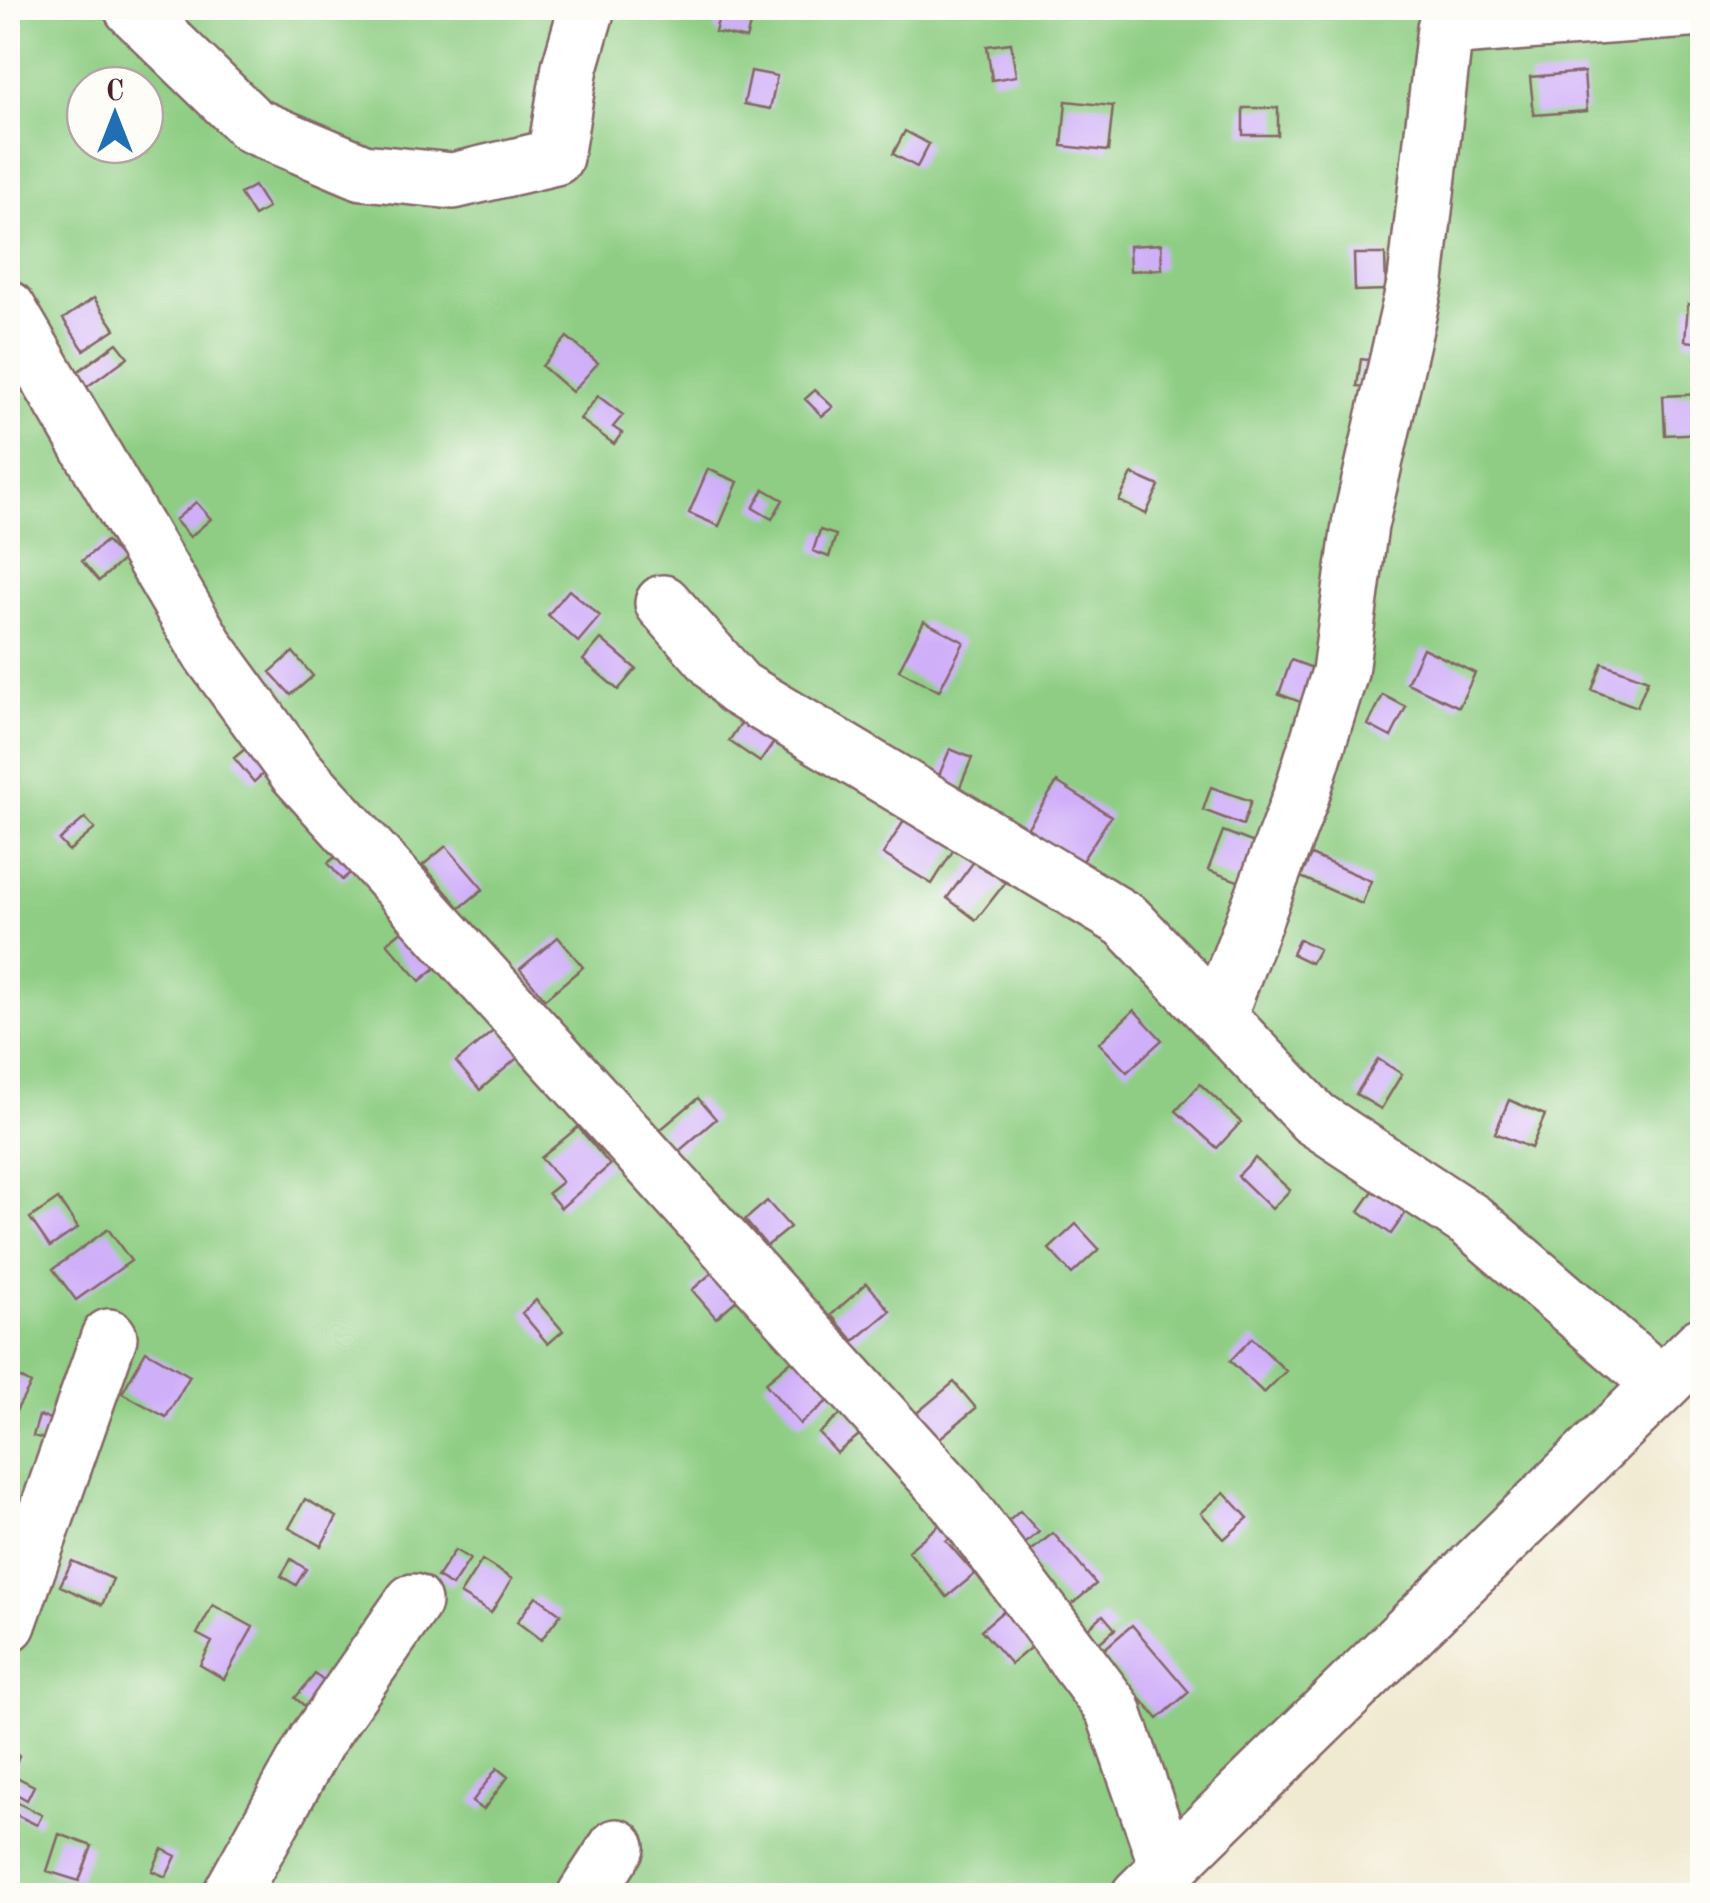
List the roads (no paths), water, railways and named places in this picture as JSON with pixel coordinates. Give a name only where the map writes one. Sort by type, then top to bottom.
[{"type":"street","points":[[132,8],[252,126],[363,172],[453,181],[555,157],[570,67],[587,8]]},
{"type":"street","points":[[1218,1016],[1300,798],[1340,672],[1360,525],[1416,280],[1445,28],[1702,8]]},
{"type":"street","points":[[8,308],[208,650],[296,770],[955,1498],[1114,1709],[1154,1882]]},
{"type":"street","points":[[663,603],[738,688],[1127,922],[1314,1118],[1471,1221],[1661,1384]]},
{"type":"street","points":[[8,1624],[109,1336]]},
{"type":"street","points":[[1154,1882],[1702,1345]]},
{"type":"street","points":[[230,1896],[317,1740],[413,1602]]},
{"type":"street","points":[[584,1896],[617,1847]]}]
